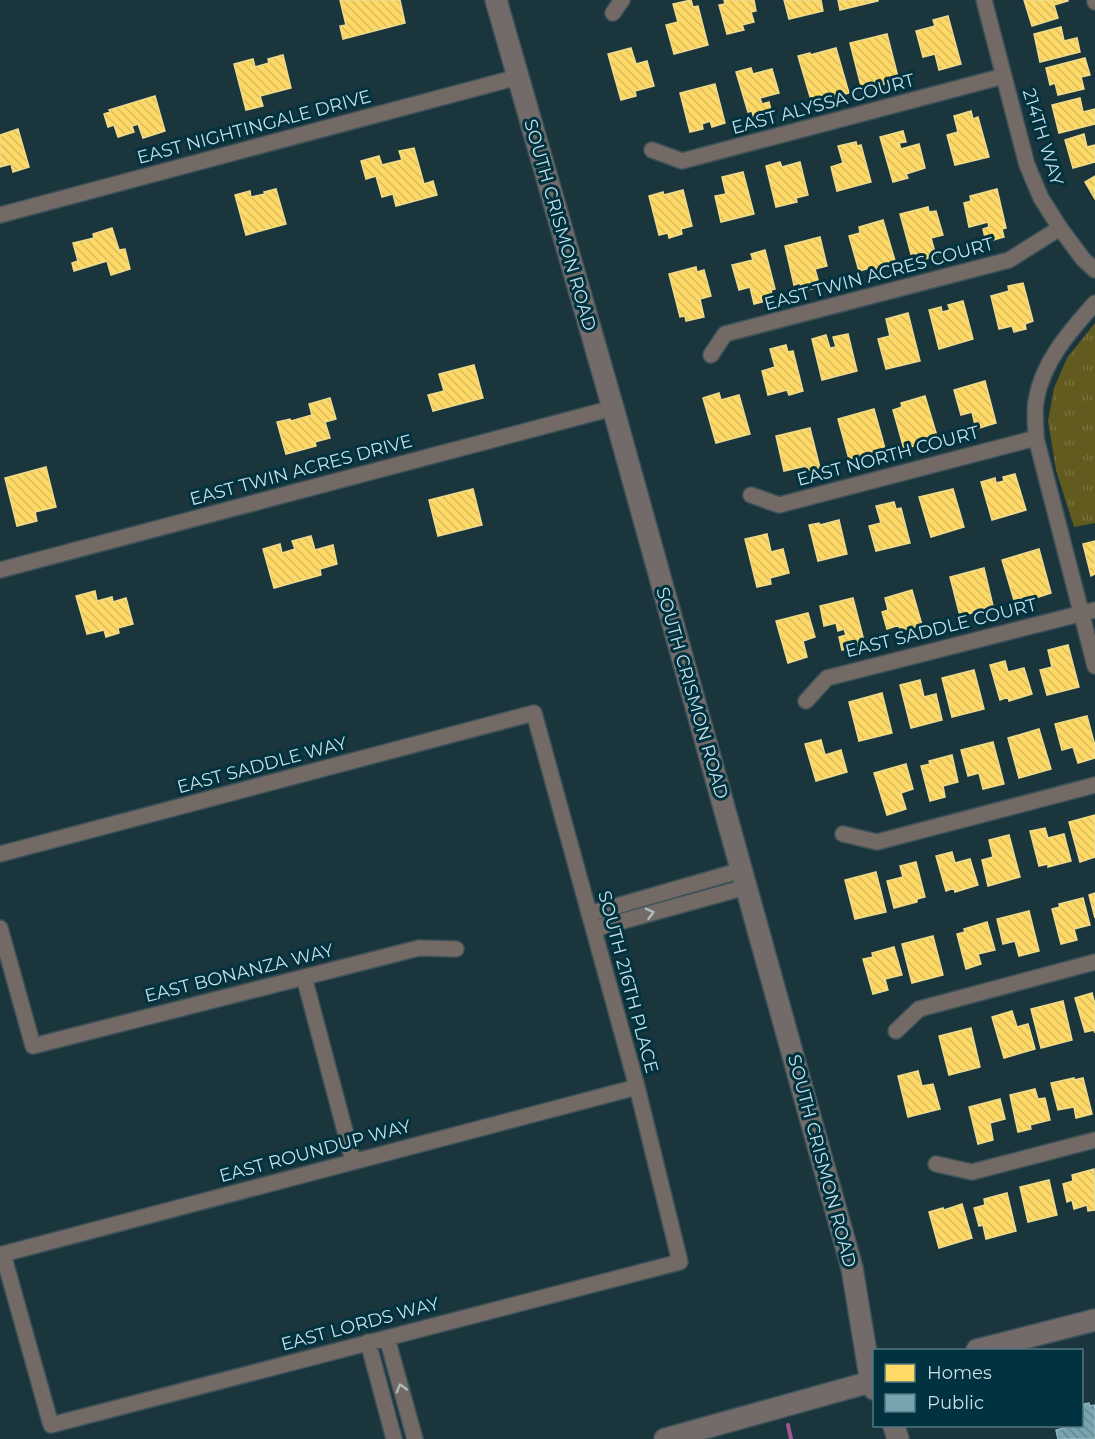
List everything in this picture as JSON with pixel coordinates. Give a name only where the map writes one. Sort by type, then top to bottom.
[{"type":"street","name":"SOUTH CRISMON ROAD","points":[[496,0],[852,1268],[873,1384]]},
{"type":"street","points":[[613,14],[622,0]]},
{"type":"street","name":"214TH WAY","points":[[984,0],[1028,165],[1041,198],[1083,259],[1095,270]]},
{"type":"street","name":"EAST ALYSSA COURT","points":[[652,150],[682,161],[1004,76]]},
{"type":"street","name":"EAST NIGHTINGALE DRIVE","points":[[0,214],[518,77]]},
{"type":"street","name":"EAST TWIN ACRES COURT","points":[[711,355],[725,334],[1009,260],[1060,228]]},
{"type":"street","points":[[1095,303],[1067,335],[1046,369],[1035,401],[1036,438],[1088,611],[1095,666]]},
{"type":"street","name":"EAST TWIN ACRES DRIVE","points":[[0,570],[612,408]]},
{"type":"street","name":"EAST NORTH COURT","points":[[751,495],[779,505],[1036,438]]},
{"type":"street","name":"EAST SADDLE COURT","points":[[806,701],[827,678],[1088,611]]},
{"type":"street","name":"EAST SADDLE WAY","points":[[0,854],[534,713]]},
{"type":"street","name":"SOUTH 216TH PLACE","points":[[534,713],[637,1087],[680,1262]]},
{"type":"street","points":[[843,834],[877,842],[1095,785]]},
{"type":"street","points":[[590,914],[744,879]]},
{"type":"street","points":[[594,929],[744,879]]},
{"type":"street","name":"EAST BONANZA WAY","points":[[0,928],[33,1046],[419,948],[456,949]]},
{"type":"street","points":[[896,1031],[919,1009],[1095,962]]},
{"type":"street","points":[[304,977],[353,1161]]},
{"type":"street","name":"EAST ROUNDUP WAY","points":[[51,1425],[3,1254],[637,1087]]},
{"type":"street","points":[[936,1164],[972,1172],[1095,1140]]},
{"type":"street","name":"EAST LORDS WAY","points":[[51,1425],[680,1262]]},
{"type":"street","points":[[981,1349],[1095,1320]]},
{"type":"street","points":[[387,1338],[415,1439]]},
{"type":"street","points":[[368,1342],[394,1439]]},
{"type":"street","points":[[665,1439],[873,1384]]},
{"type":"green space","points":[[1095,323],[1095,523],[1074,527],[1056,470],[1048,421],[1054,388],[1067,358]]},
{"type":"building: Homes","points":[[340,0],[400,0],[405,23],[343,39],[340,26],[346,25]]},
{"type":"building: Homes","points":[[691,0],[693,7],[698,6],[708,45],[674,54],[666,25],[678,22],[673,4]]},
{"type":"building: Homes","points":[[724,0],[754,0],[756,11],[751,12],[754,22],[742,25],[744,30],[727,34],[719,5],[725,4]]},
{"type":"building: Homes","points":[[784,0],[821,0],[823,11],[789,19]]},
{"type":"building: Homes","points":[[838,0],[878,0],[878,1],[840,10]]},
{"type":"building: Homes","points":[[1024,0],[1068,1],[1054,5],[1058,18],[1032,26]]},
{"type":"building: Homes","points":[[948,16],[961,64],[939,70],[935,54],[923,57],[916,31],[935,26],[933,20]]},
{"type":"building: Homes","points":[[1061,27],[1064,41],[1077,38],[1080,52],[1040,62],[1034,34]]},
{"type":"building: Homes","points":[[887,34],[898,77],[888,80],[889,83],[862,90],[850,43]]},
{"type":"building: Homes","points":[[631,48],[636,64],[647,61],[654,86],[635,91],[636,96],[621,100],[608,54]]},
{"type":"building: Homes","points":[[836,48],[849,93],[822,100],[821,97],[811,100],[798,56]]},
{"type":"building: Homes","points":[[283,55],[291,88],[260,96],[263,106],[246,110],[234,64],[253,59],[255,67],[269,63],[268,59]]},
{"type":"building: Homes","points":[[1085,58],[1090,75],[1081,77],[1084,89],[1058,95],[1055,83],[1050,85],[1046,68]]},
{"type":"building: Homes","points":[[751,68],[753,74],[772,69],[779,93],[760,98],[762,104],[769,102],[772,114],[754,119],[752,111],[748,112],[736,72]]},
{"type":"building: Homes","points":[[715,84],[725,123],[712,127],[710,121],[702,124],[703,129],[690,132],[680,93]]},
{"type":"building: Homes","points":[[155,96],[165,131],[143,138],[138,124],[132,126],[134,132],[118,137],[114,125],[108,127],[104,114],[110,112],[109,110]]},
{"type":"building: Homes","points":[[1080,98],[1083,112],[1095,109],[1095,124],[1059,133],[1052,105]]},
{"type":"building: Homes","points":[[971,111],[973,119],[978,117],[989,157],[955,165],[947,135],[958,132],[954,116]]},
{"type":"building: Homes","points":[[18,129],[29,167],[13,172],[11,164],[0,167],[0,135]]},
{"type":"building: Homes","points":[[903,131],[906,142],[899,143],[901,149],[919,144],[925,168],[906,174],[908,178],[893,182],[880,137]]},
{"type":"building: Homes","points":[[1084,134],[1087,147],[1095,145],[1095,162],[1073,168],[1065,140]]},
{"type":"building: Homes","points":[[856,142],[857,146],[861,145],[871,182],[837,191],[831,167],[843,163],[838,146]]},
{"type":"building: Homes","points":[[414,148],[424,184],[433,181],[437,195],[396,206],[393,194],[382,197],[376,176],[366,179],[361,161],[379,156],[382,165],[402,160],[399,151]]},
{"type":"building: Homes","points":[[780,162],[782,167],[800,162],[808,195],[796,198],[797,202],[776,207],[766,166]]},
{"type":"building: Homes","points":[[743,172],[754,214],[721,222],[715,196],[726,194],[722,177]]},
{"type":"building: Homes","points":[[1095,176],[1095,199],[1085,182]]},
{"type":"building: Homes","points":[[276,189],[286,224],[246,235],[235,195],[250,191],[251,197]]},
{"type":"building: Homes","points":[[997,189],[1006,228],[1002,229],[1004,237],[986,242],[983,229],[989,227],[988,222],[969,227],[964,203],[971,201],[970,196]]},
{"type":"building: Homes","points":[[683,190],[692,226],[681,229],[682,234],[669,238],[668,233],[659,235],[649,196]]},
{"type":"building: Homes","points":[[928,207],[929,212],[936,211],[943,235],[931,238],[936,256],[918,261],[915,253],[911,254],[900,214]]},
{"type":"building: Homes","points":[[883,220],[896,264],[871,271],[870,268],[859,271],[849,236],[860,233],[859,227]]},
{"type":"building: Homes","points":[[112,228],[119,250],[125,249],[130,269],[111,275],[107,261],[74,271],[72,263],[78,261],[73,243],[94,238],[93,234]]},
{"type":"building: Homes","points":[[820,237],[827,266],[815,269],[820,287],[802,291],[800,283],[794,285],[785,246]]},
{"type":"building: Homes","points":[[765,250],[775,289],[771,290],[773,299],[754,304],[750,287],[739,290],[732,265],[753,260],[751,254]]},
{"type":"building: Homes","points":[[696,267],[697,272],[704,270],[711,296],[700,299],[704,317],[686,321],[685,316],[680,317],[669,274]]},
{"type":"building: Homes","points":[[1023,283],[1033,321],[1025,324],[1026,329],[1014,332],[1012,326],[999,329],[991,296],[1009,291],[1008,286]]},
{"type":"building: Homes","points":[[963,301],[973,339],[939,349],[929,310],[941,307],[942,312],[950,310],[948,305]]},
{"type":"building: Homes","points":[[908,313],[920,361],[886,369],[878,339],[890,336],[886,319]]},
{"type":"building: Homes","points":[[848,334],[857,371],[822,380],[812,339],[826,335],[830,348],[836,347],[833,337]]},
{"type":"building: Homes","points":[[786,345],[788,352],[793,351],[803,391],[789,395],[787,390],[768,395],[762,371],[775,367],[770,349]]},
{"type":"building: Homes","points":[[474,365],[483,398],[433,411],[428,395],[444,391],[439,374]]},
{"type":"building: Homes","points":[[985,381],[996,423],[976,429],[972,412],[961,415],[954,390]]},
{"type":"building: Homes","points":[[719,393],[721,400],[739,395],[750,434],[716,443],[703,398]]},
{"type":"building: Homes","points":[[925,396],[937,436],[904,449],[893,410],[902,407],[901,403]]},
{"type":"building: Homes","points":[[330,398],[336,419],[325,422],[330,438],[315,442],[316,446],[286,454],[277,422],[312,415],[309,404]]},
{"type":"building: Homes","points":[[874,409],[886,452],[860,459],[859,456],[849,459],[838,419]]},
{"type":"building: Homes","points":[[810,428],[820,468],[807,471],[806,466],[784,471],[776,436]]},
{"type":"building: Homes","points":[[46,467],[56,507],[35,512],[37,521],[17,526],[5,478]]},
{"type":"building: Homes","points":[[1015,474],[1026,510],[992,520],[981,482],[995,478],[996,483],[1004,481],[1003,477]]},
{"type":"building: Homes","points":[[473,489],[482,525],[438,536],[429,500]]},
{"type":"building: Homes","points":[[953,489],[964,527],[931,537],[919,497]]},
{"type":"building: Homes","points":[[894,502],[896,509],[901,508],[910,543],[876,551],[869,526],[881,523],[876,506]]},
{"type":"building: Homes","points":[[839,520],[847,554],[818,561],[809,525],[819,523],[820,525]]},
{"type":"building: Homes","points":[[767,534],[771,552],[783,549],[789,573],[770,578],[771,584],[757,587],[745,539]]},
{"type":"building: Homes","points":[[311,536],[315,550],[333,545],[337,564],[320,569],[321,575],[274,588],[263,549],[280,544],[282,553],[295,549],[292,541]]},
{"type":"building: Homes","points":[[1095,541],[1095,574],[1091,576],[1083,544]]},
{"type":"building: Homes","points":[[1039,549],[1051,593],[1026,601],[1025,597],[1014,600],[1002,560]]},
{"type":"building: Homes","points":[[984,568],[993,606],[960,616],[950,577]]},
{"type":"building: Homes","points":[[912,590],[922,625],[900,631],[899,625],[887,629],[882,612],[888,610],[885,598]]},
{"type":"building: Homes","points":[[95,591],[97,601],[112,597],[113,602],[126,598],[133,624],[118,628],[119,633],[106,637],[104,630],[87,634],[76,596]]},
{"type":"building: Homes","points":[[853,598],[863,637],[859,637],[861,646],[842,650],[839,637],[846,635],[844,629],[838,631],[836,623],[824,626],[820,606]]},
{"type":"building: Homes","points":[[808,613],[815,637],[803,641],[807,657],[788,663],[776,621]]},
{"type":"building: Homes","points":[[1068,645],[1079,687],[1047,695],[1040,670],[1052,667],[1048,650]]},
{"type":"building: Homes","points":[[1005,661],[1008,672],[1024,668],[1032,694],[1009,701],[1008,697],[1000,700],[990,665]]},
{"type":"building: Homes","points":[[974,670],[984,709],[952,717],[942,678]]},
{"type":"building: Homes","points":[[920,680],[924,697],[936,694],[942,720],[911,728],[900,685]]},
{"type":"building: Homes","points":[[882,693],[892,733],[859,741],[849,702]]},
{"type":"building: Homes","points":[[1087,716],[1095,746],[1095,758],[1078,763],[1073,747],[1062,750],[1055,724]]},
{"type":"building: Homes","points":[[1039,729],[1051,769],[1019,778],[1008,738]]},
{"type":"building: Homes","points":[[821,740],[825,755],[841,750],[847,772],[816,781],[805,744]]},
{"type":"building: Homes","points":[[993,742],[1004,784],[983,789],[979,773],[968,776],[961,750]]},
{"type":"building: Homes","points":[[952,755],[958,782],[943,786],[945,797],[930,801],[921,766],[930,764],[929,761]]},
{"type":"building: Homes","points":[[906,764],[913,789],[901,793],[906,809],[887,815],[874,773]]},
{"type":"building: Homes","points":[[1095,815],[1095,857],[1080,862],[1069,822]]},
{"type":"building: Homes","points":[[1045,828],[1048,838],[1064,834],[1071,861],[1048,867],[1048,864],[1039,866],[1030,831]]},
{"type":"building: Homes","points":[[1009,835],[1020,877],[988,886],[982,860],[993,857],[989,840]]},
{"type":"building: Homes","points":[[952,852],[955,863],[970,859],[978,885],[955,892],[954,888],[946,891],[936,856]]},
{"type":"building: Homes","points":[[916,862],[925,897],[917,899],[917,902],[894,908],[887,881],[903,877],[900,866]]},
{"type":"building: Homes","points":[[876,872],[886,912],[855,919],[845,880]]},
{"type":"building: Homes","points":[[1095,893],[1095,918],[1089,895]]},
{"type":"building: Homes","points":[[1083,898],[1090,925],[1074,929],[1077,940],[1061,944],[1052,909],[1060,907],[1059,904]]},
{"type":"building: Homes","points":[[1029,911],[1039,951],[1019,956],[1015,941],[1003,944],[997,919]]},
{"type":"building: Homes","points":[[987,922],[995,950],[978,954],[981,964],[966,969],[957,934],[965,932],[964,929]]},
{"type":"building: Homes","points":[[933,936],[943,975],[912,983],[902,944]]},
{"type":"building: Homes","points":[[894,947],[902,975],[885,979],[888,990],[873,994],[863,959],[873,957],[872,953]]},
{"type":"building: Homes","points":[[1092,993],[1095,1004],[1095,1033],[1094,1030],[1085,1032],[1075,998]]},
{"type":"building: Homes","points":[[1063,1001],[1072,1040],[1041,1048],[1031,1009]]},
{"type":"building: Homes","points":[[1012,1011],[1017,1027],[1028,1024],[1035,1049],[1004,1058],[992,1017]]},
{"type":"building: Homes","points":[[971,1028],[980,1067],[949,1075],[939,1036]]},
{"type":"building: Homes","points":[[918,1071],[922,1086],[933,1084],[940,1109],[908,1117],[898,1076]]},
{"type":"building: Homes","points":[[1074,1078],[1074,1080],[1083,1078],[1092,1114],[1076,1118],[1074,1107],[1058,1110],[1051,1083]]},
{"type":"building: Homes","points":[[1035,1089],[1038,1099],[1045,1098],[1050,1120],[1030,1125],[1031,1129],[1018,1132],[1010,1095]]},
{"type":"building: Homes","points":[[1000,1099],[1005,1119],[990,1123],[993,1140],[978,1144],[969,1107]]},
{"type":"building: Homes","points":[[1094,1169],[1095,1210],[1088,1211],[1087,1205],[1074,1209],[1072,1200],[1067,1202],[1063,1184],[1073,1181],[1072,1175]]},
{"type":"building: Homes","points":[[1049,1180],[1057,1215],[1028,1222],[1020,1187]]},
{"type":"building: Homes","points":[[1007,1193],[1016,1231],[986,1239],[983,1225],[979,1226],[974,1208],[985,1205],[984,1199]]},
{"type":"building: Homes","points":[[962,1204],[972,1238],[939,1248],[929,1212]]},
{"type":"building: Public","points":[[1083,1404],[1095,1405],[1095,1439],[1058,1439],[1056,1430],[1083,1427]]},
{"type":"waterway","points":[[788,1425],[791,1439]]}]
